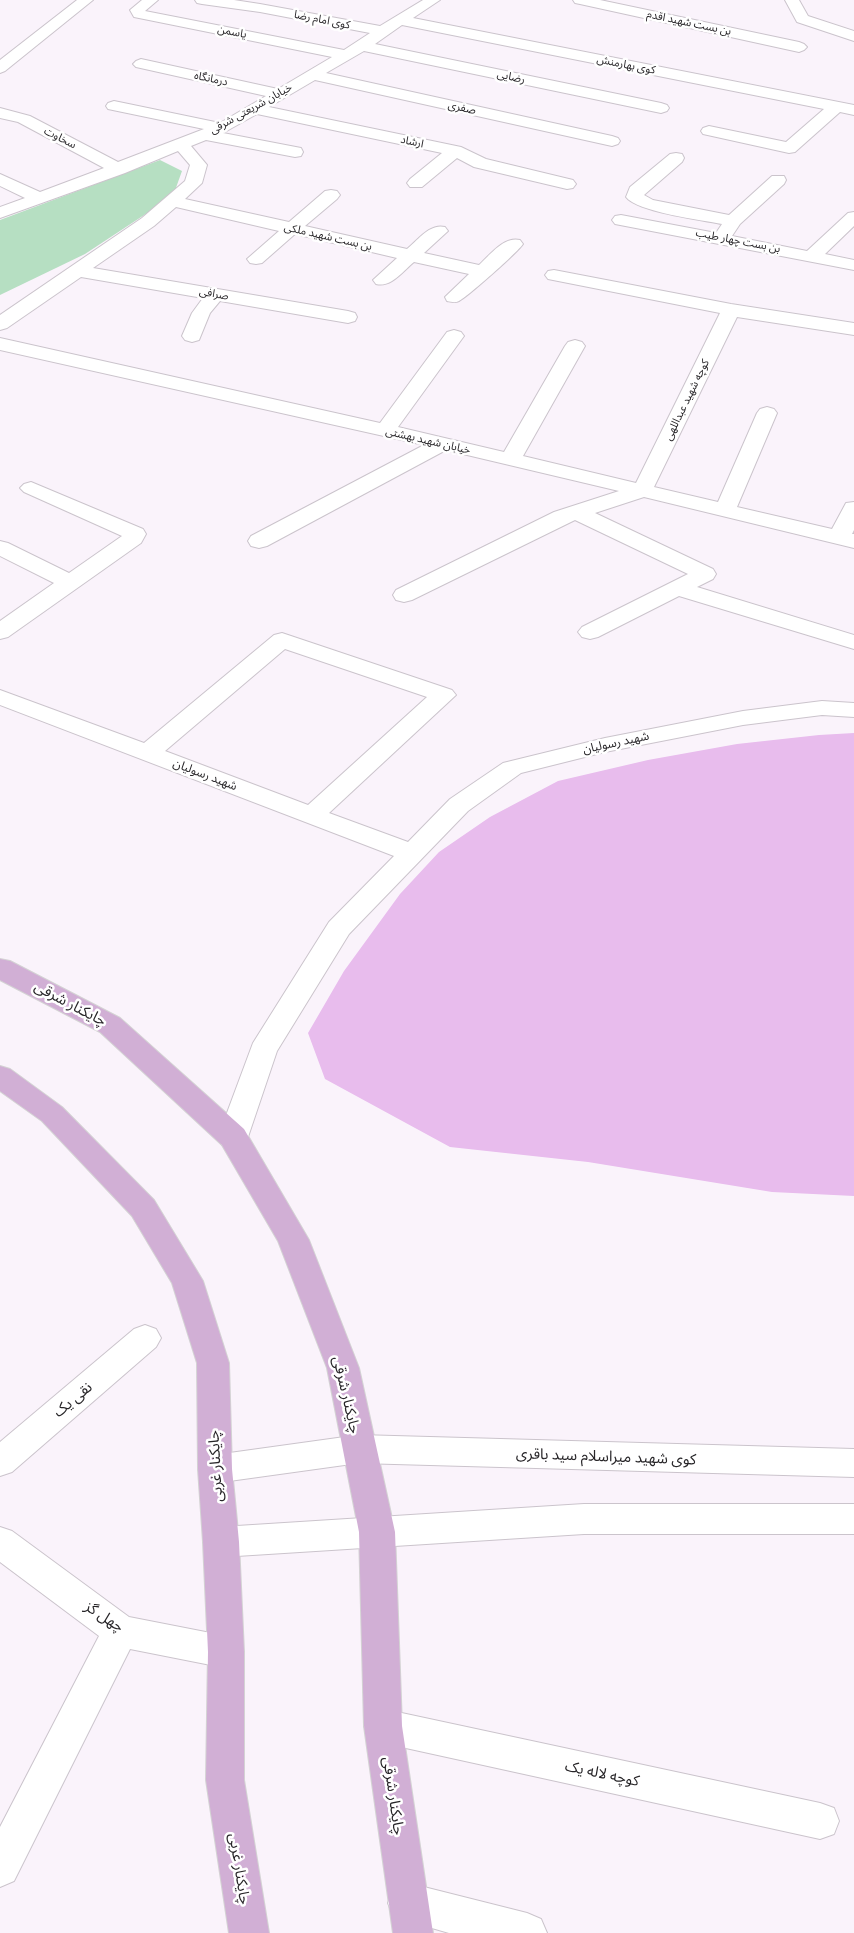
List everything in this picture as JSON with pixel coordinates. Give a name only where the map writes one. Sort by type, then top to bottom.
[{"type":"main road","name":"چایکنار شرقی","points":[[0,968],[110,1026],[234,1137],[293,1240],[343,1368],[376,1532],[383,1726],[410,1918]]},
{"type":"main road","name":"چایکنار غربی","points":[[4,1084],[52,1114],[143,1208],[187,1281],[213,1363],[215,1469],[221,1542],[226,1652],[225,1780],[249,1933]]},
{"type":"street","points":[[0,68],[86,0]]},
{"type":"street","name":"یاسمن","points":[[151,0],[137,10],[139,14],[346,55]]},
{"type":"street","name":"کوی امام رضا","points":[[202,0],[260,8],[382,32]]},
{"type":"street","name":"خیابان شریعتی شرقی","points":[[0,213],[222,128],[362,46],[398,20],[433,0]]},
{"type":"street","name":"بن بست شهید اقدم","points":[[580,0],[799,47]]},
{"type":"street","points":[[792,0],[802,19],[854,36]]},
{"type":"street","name":"کوی بهارمنش","points":[[398,20],[854,110]]},
{"type":"street","points":[[164,32],[180,22]]},
{"type":"street","name":"رضایی","points":[[362,46],[659,102],[683,76]]},
{"type":"street","name":"درمانگاه","points":[[141,64],[281,94]]},
{"type":"street","name":"صفری","points":[[312,75],[612,141]]},
{"type":"street","points":[[114,106],[222,128]]},
{"type":"street","points":[[709,132],[789,148],[836,107]]},
{"type":"street","name":"ارشاد","points":[[255,109],[455,151],[480,163],[567,184]]},
{"type":"street","name":"سخاوت","points":[[0,112],[24,119],[119,169]]},
{"type":"street","points":[[205,135],[295,152]]},
{"type":"street","points":[[0,324],[80,271],[148,222],[193,183],[199,165],[181,144]]},
{"type":"street","points":[[416,183],[455,151]]},
{"type":"street","points":[[676,158],[636,191],[635,197],[648,204],[732,221]]},
{"type":"street","points":[[0,179],[39,198]]},
{"type":"street","points":[[722,238],[732,221],[778,180]]},
{"type":"street","points":[[256,259],[331,195]]},
{"type":"street","name":"بن بست شهید ملکی","points":[[172,202],[484,272]]},
{"type":"street","points":[[812,256],[854,217]]},
{"type":"street","name":"بن بست چهار طیب","points":[[621,220],[854,265]]},
{"type":"street","points":[[382,280],[439,231]]},
{"type":"street","points":[[454,297],[514,244]]},
{"type":"street","name":"صرافی","points":[[80,271],[348,317]]},
{"type":"street","points":[[554,275],[731,310],[854,329]]},
{"type":"street","points":[[192,336],[201,313],[215,294]]},
{"type":"street","name":"کوچه شهید عبداللهی","points":[[642,491],[731,310]]},
{"type":"street","points":[[385,431],[454,336]]},
{"type":"street","name":"خیابان شهید بهشتی","points":[[0,344],[442,444],[846,539]]},
{"type":"street","points":[[510,460],[575,346]]},
{"type":"street","points":[[725,511],[767,413]]},
{"type":"street","points":[[259,540],[442,444]]},
{"type":"street","points":[[0,632],[133,538],[135,534],[31,488]]},
{"type":"street","points":[[404,595],[553,521],[575,512],[642,491]]},
{"type":"street","points":[[846,539],[854,508]]},
{"type":"street","points":[[575,512],[705,574],[590,632]]},
{"type":"street","points":[[0,548],[71,583]]},
{"type":"street","points":[[677,588],[854,642]]},
{"type":"street","points":[[147,753],[282,640],[444,695],[311,816]]},
{"type":"street","name":"شهید رسولیان","points":[[0,697],[411,853]]},
{"type":"street","name":"شهید رسولیان","points":[[234,1137],[263,1050],[339,928],[459,805],[512,768],[606,744],[744,718],[822,708],[854,710]]},
{"type":"street","name":"نقی یک","points":[[0,1462],[145,1338]]},
{"type":"street","name":"کوی شهید میراسلام سید باقری","points":[[215,1469],[359,1450],[854,1463]]},
{"type":"street","points":[[221,1542],[584,1519],[854,1519]]},
{"type":"street","name":"چهل گز","points":[[0,1542],[120,1631],[226,1652]]},
{"type":"street","points":[[0,1868],[120,1631]]},
{"type":"street","name":"کوچه لاله یک","points":[[383,1726],[820,1821]]},
{"type":"street","points":[[410,1918],[527,1933]]},
{"type":"green space","points":[[160,160],[182,171],[173,196],[85,254],[0,295],[0,220]]},
{"type":"building","points":[[854,733],[854,1196],[772,1192],[588,1162],[450,1147],[325,1079],[308,1033],[344,971],[400,894],[439,852],[490,817],[558,781],[648,760],[737,744]]}]
